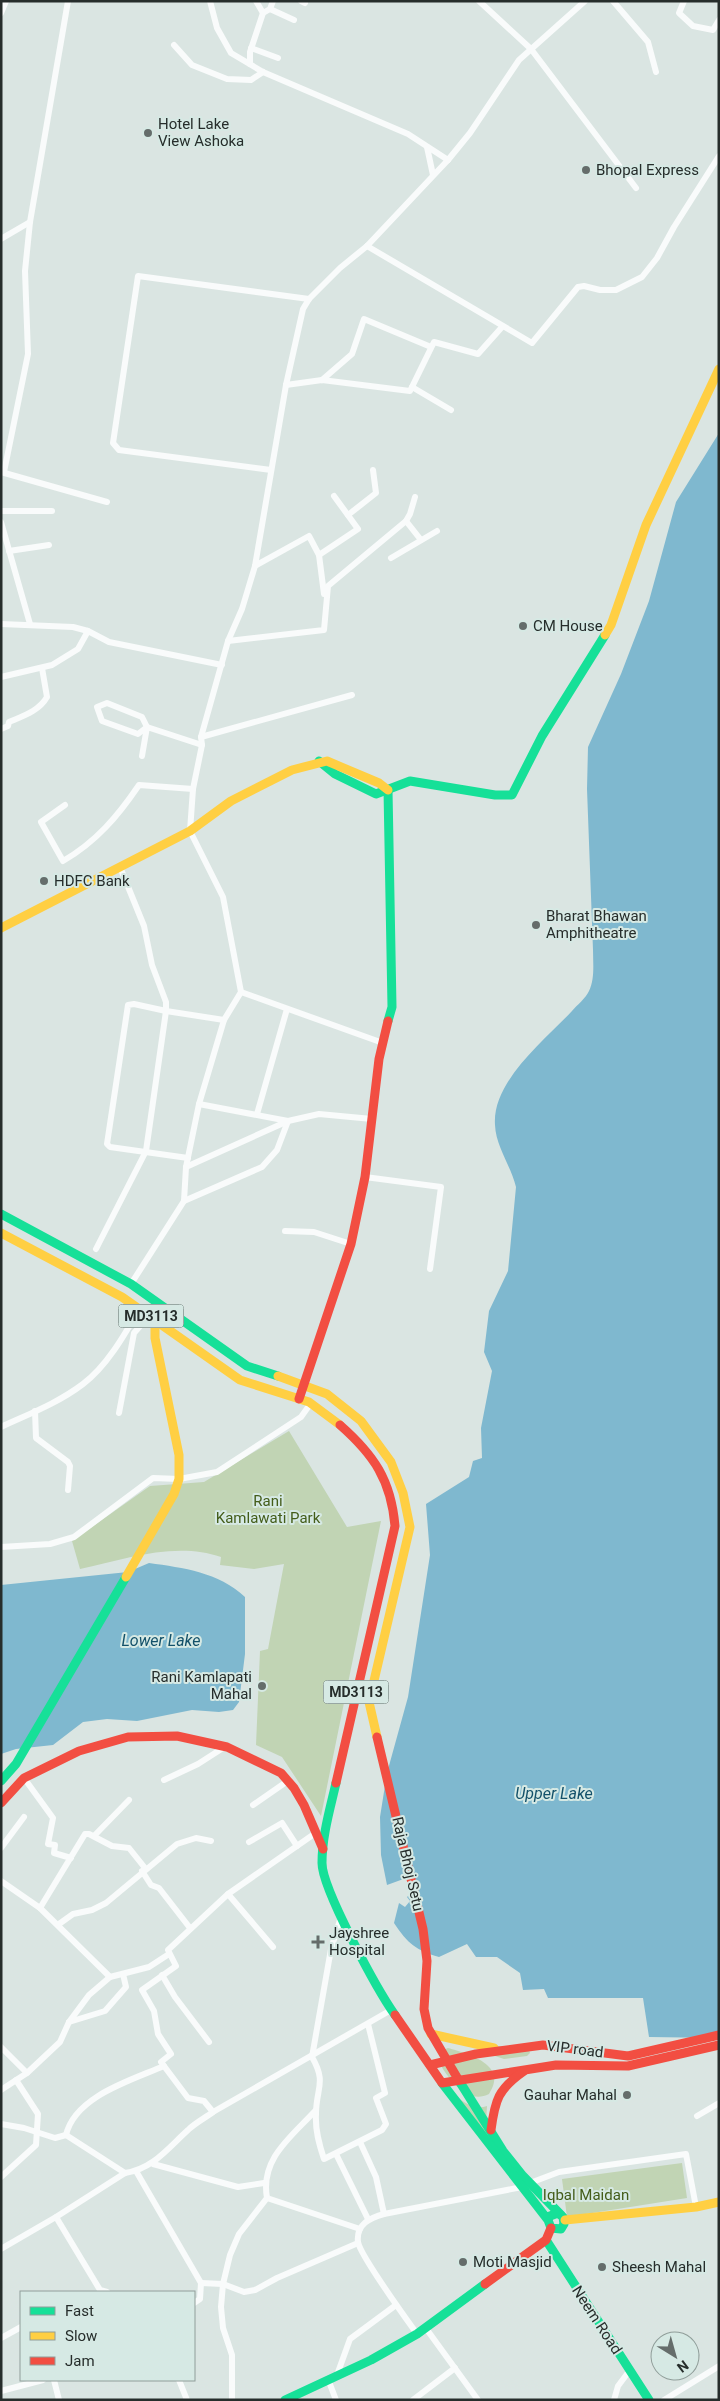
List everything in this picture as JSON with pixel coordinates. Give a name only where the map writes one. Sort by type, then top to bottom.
[{"type":"main road","points":[[388,790],[400,783],[410,781],[495,795],[512,795],[542,736],[611,625],[646,525],[719,369]]},
{"type":"main road","points":[[1,928],[190,831],[231,801],[292,770],[319,761],[327,761],[379,783],[388,790]]},
{"type":"main road","points":[[299,1399],[350,1244],[365,1177],[383,1043],[393,995],[388,790]]},
{"type":"main road","name":"MD3113","points":[[1,1214],[131,1284],[247,1366],[305,1384]]},
{"type":"main road","name":"MD3113","points":[[1,1233],[140,1308],[240,1380],[311,1403],[348,1432],[379,1469],[390,1491],[395,1526],[344,1740],[323,1849],[322,1864],[326,1882],[341,1916],[391,2010]]},
{"type":"main road","points":[[1,1781],[16,1764],[162,1517],[174,1494],[179,1479],[179,1455],[152,1317]]},
{"type":"main road","name":"Raja Bhoj Setu","points":[[305,1384],[327,1394],[361,1421],[391,1462],[403,1493],[410,1527],[369,1702],[423,1929],[427,1961],[424,2009],[430,2031]]},
{"type":"main road","points":[[1,1804],[24,1778],[72,1753],[111,1740],[147,1734],[176,1734],[227,1746],[268,1765],[289,1780],[317,1832],[323,1849]]},
{"type":"main road","points":[[391,2010],[442,2083],[526,2185],[563,2217]]},
{"type":"main road","points":[[430,2031],[501,2050]]},
{"type":"main road","points":[[430,2031],[458,2079],[550,2224],[560,2229],[563,2217]]},
{"type":"main road","name":"VIP road","points":[[430,2065],[447,2060],[543,2044],[628,2056],[719,2035]]},
{"type":"main road","name":"VIP road","points":[[442,2083],[556,2065],[628,2066],[719,2045]]},
{"type":"main road","points":[[491,2130],[498,2093],[506,2083],[526,2069]]},
{"type":"main road","points":[[285,2400],[371,2360],[417,2334],[546,2240],[554,2214],[563,2217],[696,2207],[719,2202]]},
{"type":"main road","name":"Neem Road","points":[[546,2240],[649,2400]]},
{"type":"street","points":[[1,13],[6,1]]},
{"type":"street","points":[[68,1],[30,222],[25,271],[28,354],[2,472],[107,502]]},
{"type":"street","points":[[210,1],[217,28],[231,53],[263,72],[408,134],[448,160]]},
{"type":"street","points":[[256,1],[263,13]]},
{"type":"street","points":[[250,64],[251,48],[263,13],[270,9],[273,1]]},
{"type":"street","points":[[479,1],[531,49],[636,188]]},
{"type":"street","points":[[131,1284],[184,1201],[186,1167],[199,1104],[224,1020],[241,992],[223,897],[190,831],[192,790],[202,745],[201,737],[228,641],[242,609],[255,566],[286,385],[303,309],[309,298],[340,268],[367,246],[448,160],[470,133],[519,60],[585,1]]},
{"type":"street","points":[[614,1],[648,42],[656,72]]},
{"type":"street","points":[[684,1],[679,13],[693,26],[713,30],[719,20]]},
{"type":"street","points":[[270,9],[294,20]]},
{"type":"street","points":[[174,45],[192,65],[227,79],[251,80],[263,72]]},
{"type":"street","points":[[251,48],[278,58]]},
{"type":"street","points":[[427,146],[433,175]]},
{"type":"street","points":[[367,246],[532,343],[578,287],[616,290],[642,277],[658,258],[674,226],[719,156]]},
{"type":"street","points":[[1,239],[30,222]]},
{"type":"street","points":[[271,470],[119,450],[113,443],[138,276],[309,298]]},
{"type":"street","points":[[322,380],[352,354],[364,320],[431,347]]},
{"type":"street","points":[[286,385],[322,380],[410,391],[434,342],[478,354],[502,327]]},
{"type":"street","points":[[412,388],[451,410]]},
{"type":"street","points":[[348,515],[376,493],[373,470]]},
{"type":"street","points":[[319,555],[358,529],[334,496]]},
{"type":"street","points":[[228,641],[324,630],[328,586],[406,521],[415,497]]},
{"type":"street","points":[[1,511],[52,511]]},
{"type":"street","points":[[406,521],[422,540]]},
{"type":"street","points":[[1,522],[30,624]]},
{"type":"street","points":[[391,558],[437,531]]},
{"type":"street","points":[[255,566],[309,536],[319,555],[326,608]]},
{"type":"street","points":[[9,551],[50,544]]},
{"type":"street","points":[[1,624],[73,627],[88,631],[109,642],[222,665]]},
{"type":"street","points":[[1,677],[52,665],[78,649],[88,631]]},
{"type":"street","points":[[1,729],[8,726],[9,722],[36,710],[45,700],[47,697],[42,668]]},
{"type":"street","points":[[201,737],[352,695]]},
{"type":"street","points":[[142,756],[147,727],[142,717],[107,703],[97,707],[102,721],[138,734],[147,727]]},
{"type":"street","points":[[147,727],[202,745]]},
{"type":"street","points":[[65,805],[41,822],[63,861],[85,848],[105,828],[118,814],[139,785],[192,790]]},
{"type":"street","points":[[96,1249],[146,1151],[166,1012],[166,1002],[152,965],[144,926],[120,867]]},
{"type":"street","points":[[241,992],[383,1043]]},
{"type":"street","points":[[188,1158],[110,1147],[107,1144],[128,1006],[134,1004],[166,1012],[224,1020]]},
{"type":"street","points":[[257,1114],[287,1009]]},
{"type":"street","points":[[199,1104],[288,1121]]},
{"type":"street","points":[[186,1167],[288,1121],[319,1114],[372,1119]]},
{"type":"street","points":[[184,1201],[262,1167],[277,1150],[288,1121]]},
{"type":"street","points":[[365,1177],[441,1187],[430,1269]]},
{"type":"street","points":[[285,1231],[314,1232],[350,1244]]},
{"type":"street","points":[[1,1427],[59,1400],[84,1383],[103,1363],[140,1308]]},
{"type":"street","points":[[119,1413],[134,1334],[152,1317]]},
{"type":"street","points":[[1,1547],[50,1544],[74,1538],[150,1480],[157,1478],[179,1479],[217,1472],[301,1417],[311,1403]]},
{"type":"street","points":[[35,1411],[36,1438],[68,1462],[70,1466],[68,1490]]},
{"type":"street","points":[[164,1780],[198,1764],[227,1746]]},
{"type":"street","points":[[24,1778],[53,1818],[48,1844],[55,1845],[54,1853],[71,1858]]},
{"type":"street","points":[[253,1806],[289,1780]]},
{"type":"street","points":[[94,1836],[129,1800]]},
{"type":"street","points":[[1,1848],[24,1817]]},
{"type":"street","points":[[249,1842],[269,1828],[282,1823],[297,1846]]},
{"type":"street","points":[[213,2112],[204,2101],[188,2098],[161,2062],[171,2054],[158,2034],[154,2011],[142,1990],[176,1966],[168,1950],[190,1928],[228,1894],[317,1832]]},
{"type":"street","points":[[40,1908],[85,1834],[94,1836],[112,1846],[129,1848],[144,1870],[151,1885],[159,1888],[190,1928]]},
{"type":"street","points":[[59,1924],[73,1914],[92,1910],[106,1904],[176,1844],[196,1838],[211,1841]]},
{"type":"street","points":[[1,1881],[40,1908],[59,1924],[110,1976]]},
{"type":"street","points":[[228,1894],[273,1947]]},
{"type":"street","points":[[341,1916],[331,1949],[312,2058],[318,2068],[321,2080],[316,2111],[316,2137],[324,2159],[382,2130],[386,2124],[376,2098],[385,2093],[368,2024]]},
{"type":"street","points":[[1,2090],[27,2073],[60,2042],[69,2022],[88,1995],[110,1976],[149,1967],[169,1954]]},
{"type":"street","points":[[69,2022],[105,2010],[126,1987],[123,1974]]},
{"type":"street","points":[[162,1976],[175,1998],[209,2042]]},
{"type":"street","points":[[1,2249],[56,2218],[125,2173],[153,2164],[190,2128],[213,2112],[312,2058],[391,2010]]},
{"type":"street","points":[[1,2047],[27,2073]]},
{"type":"street","points":[[1,2124],[24,2128],[36,2134],[55,2138],[66,2135],[78,2114],[96,2097],[164,2066]]},
{"type":"street","points":[[1,2177],[36,2145],[38,2114],[16,2080]]},
{"type":"street","points":[[697,2116],[719,2103]]},
{"type":"street","points":[[232,2400],[232,2355],[223,2328],[221,2307],[223,2284],[230,2255],[239,2234],[267,2198],[264,2184],[272,2158],[316,2111]]},
{"type":"street","points":[[66,2135],[125,2173]]},
{"type":"street","points":[[360,2142],[376,2177],[384,2214]]},
{"type":"street","points":[[336,2154],[368,2219]]},
{"type":"street","points":[[417,2334],[396,2305],[358,2243],[360,2229],[368,2219],[384,2214],[526,2185],[559,2172],[686,2154],[696,2207]]},
{"type":"street","points":[[153,2164],[238,2186],[264,2184]]},
{"type":"street","points":[[136,2171],[201,2283],[200,2299],[195,2302]]},
{"type":"street","points":[[267,2198],[360,2229]]},
{"type":"street","points":[[56,2218],[100,2290],[104,2291]]},
{"type":"street","points":[[201,2283],[223,2284],[244,2292],[255,2290],[277,2278],[358,2243]]},
{"type":"street","points":[[337,2375],[350,2339],[396,2305]]},
{"type":"street","points":[[425,2327],[478,2400]]},
{"type":"street","points":[[1,2338],[20,2328]]},
{"type":"street","points":[[664,2400],[719,2366]]},
{"type":"street","points":[[413,2400],[455,2368]]},
{"type":"street","points":[[614,2400],[618,2386],[630,2370]]},
{"type":"street","points":[[328,2379],[336,2400]]},
{"type":"street","points":[[1,2391],[39,2381]]},
{"type":"street","points":[[54,2381],[59,2400]]},
{"type":"street","points":[[179,2381],[187,2400]]},
{"type":"green space","name":"Rani Kamlawati Park","points":[[289,1431],[347,1527],[381,1521],[321,1816],[282,1757],[256,1745],[260,1651],[268,1649],[284,1564],[254,1569],[220,1565],[221,1557],[204,1553],[168,1551],[150,1553],[80,1569],[72,1541],[150,1486],[204,1482]]},
{"type":"green space","points":[[491,2045],[529,2050],[530,2053],[527,2056],[504,2059],[492,2055]]},
{"type":"green space","points":[[448,2048],[484,2062],[490,2068],[494,2075],[494,2084],[489,2094],[481,2097],[467,2094],[454,2084],[440,2064],[443,2050]]},
{"type":"green space","points":[[455,2096],[474,2106],[487,2106],[486,2124],[488,2136]]},
{"type":"green space","name":"Iqbal Maidan","points":[[682,2163],[687,2198],[567,2217],[562,2179]]},
{"type":"water","name":"Upper Lake","points":[[719,433],[719,2038],[649,2037],[643,1998],[548,1998],[544,1989],[523,1990],[520,1973],[497,1957],[476,1957],[467,1944],[439,1957],[424,1952],[413,1945],[394,1923],[399,1903],[405,1907],[410,1901],[407,1897],[416,1888],[409,1877],[387,1885],[381,1855],[380,1817],[387,1773],[408,1697],[430,1555],[426,1504],[469,1477],[473,1461],[482,1458],[481,1428],[492,1371],[484,1352],[489,1311],[508,1271],[516,1187],[498,1141],[495,1125],[496,1109],[502,1093],[522,1062],[584,999],[591,986],[593,966],[587,789],[588,747],[621,674],[649,601],[676,502]]},
{"type":"water","name":"Lower Lake","points":[[149,1563],[200,1572],[224,1582],[245,1597],[245,1654],[239,1702],[233,1710],[219,1712],[192,1710],[137,1721],[107,1719],[83,1722],[53,1745],[16,1749],[1,1754],[1,1585],[128,1572]]},
{"type":"traffic: fast","points":[[319,761],[335,774],[376,794],[410,781],[495,795],[512,795],[542,736],[605,635]]},
{"type":"traffic: fast","points":[[388,790],[392,1007],[388,1021]]},
{"type":"traffic: fast","points":[[1,1214],[131,1284],[247,1366],[278,1376]]},
{"type":"traffic: fast","points":[[1,1781],[16,1764],[126,1577]]},
{"type":"traffic: fast","points":[[336,1783],[323,1843],[322,1863],[324,1876],[352,1940],[376,1985],[395,2015]]},
{"type":"traffic: fast","points":[[458,2079],[503,2151],[523,2176],[561,2215]]},
{"type":"traffic: fast","points":[[442,2083],[548,2220],[551,2228],[561,2229],[564,2224],[563,2217],[558,2213],[550,2216],[548,2220]]},
{"type":"traffic: fast","points":[[546,2240],[649,2400]]},
{"type":"traffic: fast","points":[[285,2400],[371,2360],[417,2334],[485,2284]]},
{"type":"traffic: slow","points":[[605,635],[611,625],[646,525],[719,369]]},
{"type":"traffic: slow","points":[[1,928],[190,831],[231,801],[292,770],[327,761],[379,783],[388,790]]},
{"type":"traffic: slow","points":[[1,1233],[122,1297],[240,1380],[309,1402],[340,1425]]},
{"type":"traffic: slow","points":[[126,1577],[174,1494],[179,1479],[179,1455],[155,1338],[155,1319]]},
{"type":"traffic: slow","points":[[278,1376],[327,1394],[361,1421],[391,1462],[403,1493],[410,1527],[369,1702],[377,1737]]},
{"type":"traffic: slow","points":[[431,2034],[494,2048]]},
{"type":"traffic: slow","points":[[565,2220],[696,2207],[719,2202]]},
{"type":"traffic: jam","points":[[299,1399],[351,1244],[365,1177],[379,1059],[388,1021]]},
{"type":"traffic: jam","points":[[336,1783],[395,1526],[389,1495],[379,1470],[362,1447],[340,1425]]},
{"type":"traffic: jam","points":[[1,1803],[24,1778],[79,1751],[128,1737],[177,1736],[227,1747],[281,1773],[294,1788],[304,1805],[323,1849]]},
{"type":"traffic: jam","points":[[377,1737],[423,1929],[427,1961],[424,2009],[428,2028],[458,2079]]},
{"type":"traffic: jam","points":[[395,2015],[442,2083],[556,2065],[628,2066],[719,2045]]},
{"type":"traffic: jam","points":[[430,2065],[476,2054],[543,2045],[628,2056],[719,2035]]},
{"type":"traffic: jam","points":[[491,2130],[499,2096],[508,2084],[524,2071]]},
{"type":"traffic: jam","points":[[485,2284],[546,2240],[551,2228]]},
{"type":"place","name":"Hotel Lake View Ashoka","points":[[148,133]]},
{"type":"place","name":"Bhopal Express","points":[[586,170]]},
{"type":"place","name":"CM House","points":[[523,626]]},
{"type":"place","name":"HDFC Bank","points":[[44,881]]},
{"type":"place","name":"Bharat Bhawan Amphitheatre","points":[[536,925]]},
{"type":"place","name":"Rani Kamlapati Mahal","points":[[262,1686]]},
{"type":"place","name":"Jayshree Hospital","points":[[318,1942]]},
{"type":"place","name":"Gauhar Mahal","points":[[627,2095]]},
{"type":"place","name":"Moti Masjid","points":[[463,2262]]},
{"type":"place","name":"Sheesh Mahal","points":[[602,2267]]}]
